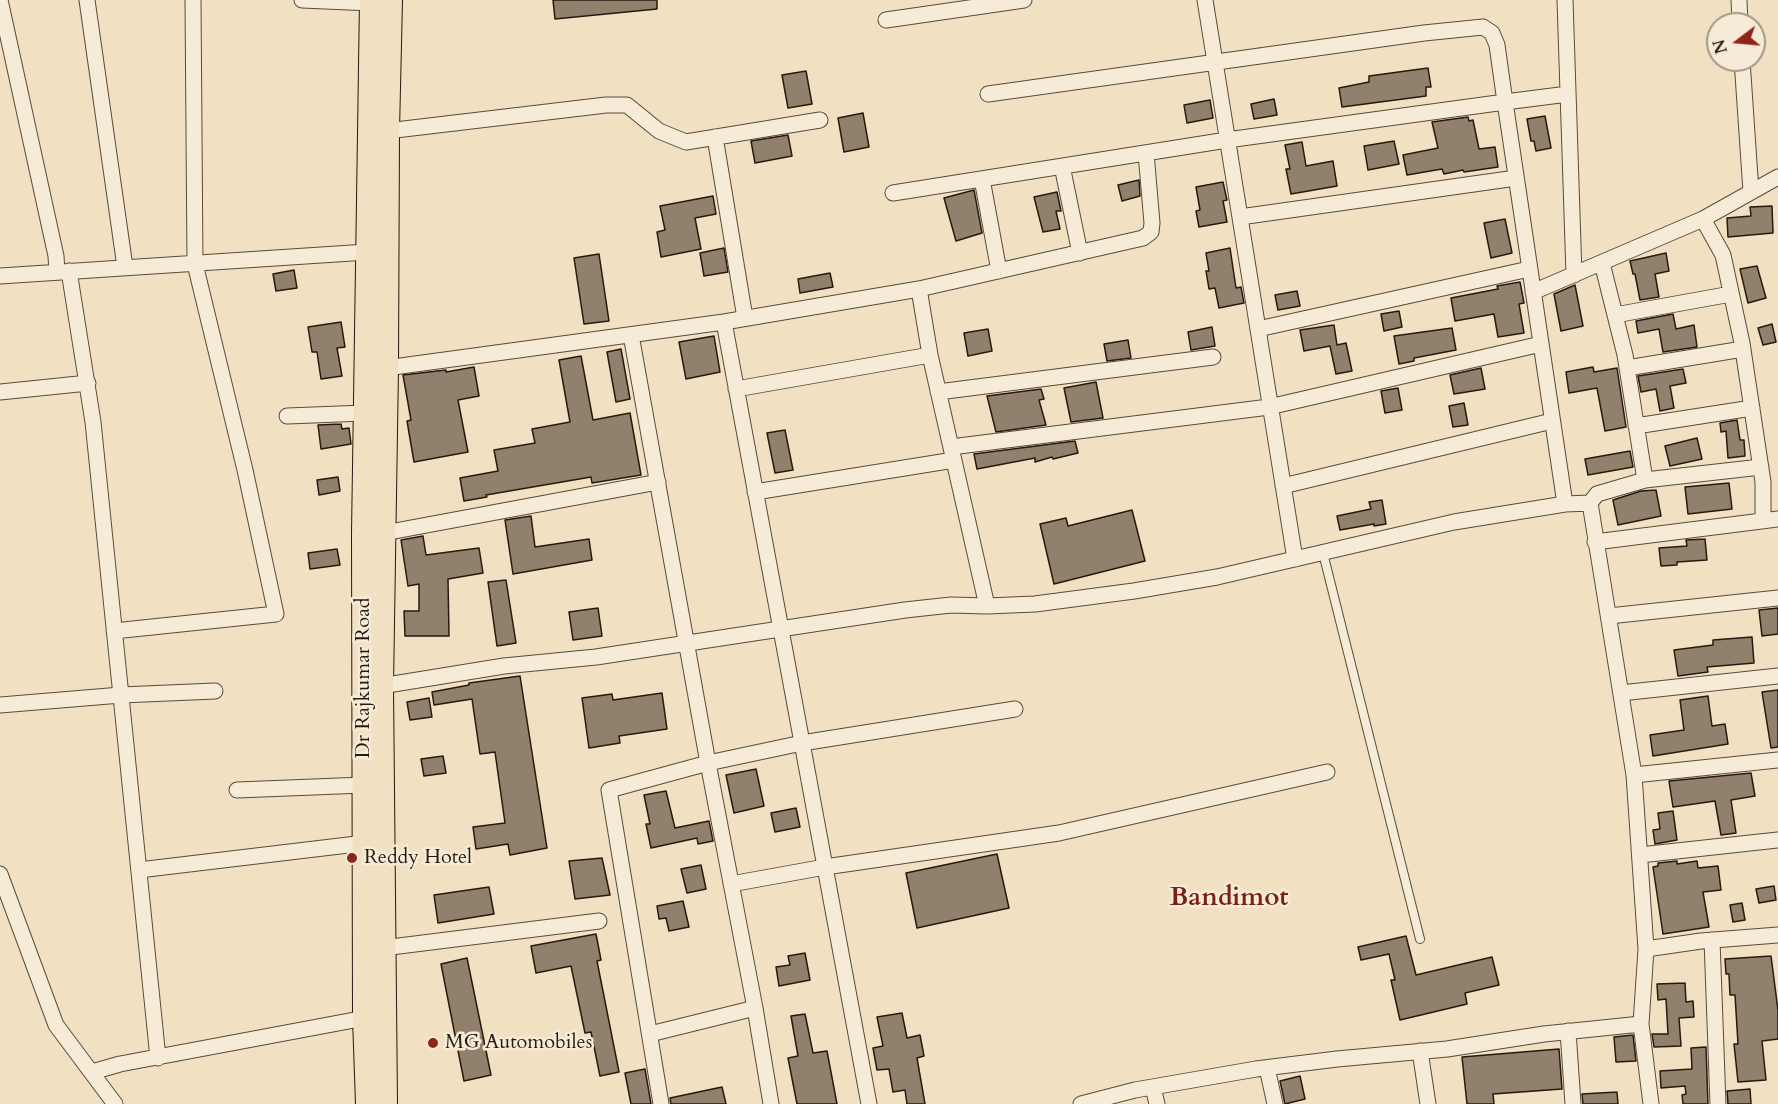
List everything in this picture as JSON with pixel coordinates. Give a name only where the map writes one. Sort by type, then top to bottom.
[{"type":"highway","points":[[377,252],[387,131],[378,1]]},
{"type":"highway","points":[[377,252],[378,1]]},
{"type":"highway","name":"Dr Rajkumar Road","points":[[368,1104],[365,1018],[364,785],[384,533],[386,368],[377,252]]},
{"type":"highway","name":"Dr Rajkumar Road","points":[[377,252],[365,413],[383,948],[385,1104]]},
{"type":"street","points":[[0,0],[6,54],[56,256],[63,272],[88,383],[158,1058]]},
{"type":"street","points":[[87,0],[125,267]]},
{"type":"street","points":[[114,631],[276,614],[245,470],[195,264],[193,0]]},
{"type":"street","points":[[302,0],[378,1]]},
{"type":"street","points":[[886,20],[1024,0]]},
{"type":"street","points":[[1205,0],[1295,559]]},
{"type":"street","points":[[1565,0],[1574,275]]},
{"type":"street","points":[[988,94],[1424,33],[1483,27],[1492,33],[1497,45],[1565,504]]},
{"type":"street","points":[[1743,72],[1750,192]]},
{"type":"street","points":[[894,193],[1227,140],[1568,94]]},
{"type":"street","points":[[387,131],[606,105],[627,105],[659,131],[686,142],[820,120]]},
{"type":"street","points":[[715,137],[745,318]]},
{"type":"street","points":[[386,368],[724,322],[919,289],[1143,238],[1151,232],[1152,223],[1146,153]]},
{"type":"street","points":[[1062,166],[1080,253]]},
{"type":"street","points":[[1533,292],[1703,219],[1778,177]]},
{"type":"street","points":[[1240,217],[1516,178]]},
{"type":"street","points":[[982,179],[999,271]]},
{"type":"street","points":[[1595,542],[1770,520],[1743,349],[1723,255],[1703,219]]},
{"type":"street","points":[[0,276],[377,252]]},
{"type":"street","points":[[1602,263],[1627,368],[1645,480]]},
{"type":"street","points":[[1258,329],[1529,269]]},
{"type":"street","points":[[919,289],[930,355],[987,606]]},
{"type":"street","points":[[1615,315],[1731,294]]},
{"type":"street","points":[[724,322],[869,1104]]},
{"type":"street","points":[[631,335],[771,1104]]},
{"type":"street","points":[[755,492],[952,453],[1269,406],[1487,354],[1541,344]]},
{"type":"street","points":[[1627,368],[1743,349]]},
{"type":"street","points":[[736,389],[930,355]]},
{"type":"street","points":[[938,392],[1213,357]]},
{"type":"street","points":[[0,392],[88,383]]},
{"type":"street","points":[[1636,426],[1752,408]]},
{"type":"street","points":[[287,416],[365,413]]},
{"type":"street","points":[[1283,486],[1552,421]]},
{"type":"street","points":[[1652,1104],[1641,1024],[1646,949],[1634,775],[1590,504],[1597,494],[1645,480],[1761,467]]},
{"type":"street","points":[[384,533],[658,482]]},
{"type":"street","points":[[373,686],[504,666],[596,657],[904,610],[951,605],[987,606],[1035,603],[1134,591],[1217,577],[1454,522],[1565,504],[1590,504]]},
{"type":"street","points":[[1609,616],[1778,598]]},
{"type":"street","points":[[1621,693],[1778,676]]},
{"type":"street","points":[[0,705],[121,695],[215,691]]},
{"type":"street","points":[[662,1104],[609,790],[708,763],[802,743],[1015,709]]},
{"type":"street","points":[[1634,775],[1778,760]]},
{"type":"street","points":[[731,884],[825,867],[1059,833],[1327,772]]},
{"type":"street","points":[[237,790],[364,785]]},
{"type":"street","points":[[1640,855],[1778,840]]},
{"type":"street","points":[[139,870],[365,843]]},
{"type":"street","points":[[0,874],[56,1025],[115,1104]]},
{"type":"street","points":[[383,948],[599,921]]},
{"type":"street","points":[[1646,949],[1712,940],[1778,935]]},
{"type":"street","points":[[1712,940],[1718,1104]]},
{"type":"street","points":[[650,1034],[755,1008]]},
{"type":"street","points":[[92,1072],[120,1064],[365,1018]]},
{"type":"street","points":[[1081,1104],[1153,1087],[1267,1068],[1420,1052],[1568,1031],[1641,1024]]},
{"type":"street","points":[[1568,1031],[1573,1104]]},
{"type":"street","points":[[1420,1052],[1428,1104]]},
{"type":"street","points":[[1267,1068],[1275,1104]]},
{"type":"street","points":[[1153,1087],[1157,1104]]},
{"type":"lane","points":[[1323,553],[1420,939]]},
{"type":"building","points":[[553,0],[657,0],[657,9],[555,19]]},
{"type":"building","points":[[1428,68],[1431,87],[1426,87],[1426,96],[1342,107],[1339,88],[1369,82],[1369,76]]},
{"type":"building","points":[[806,71],[812,104],[788,108],[782,75]]},
{"type":"building","points":[[1274,99],[1277,115],[1254,119],[1251,104]]},
{"type":"building","points":[[1210,100],[1213,118],[1187,123],[1184,105]]},
{"type":"building","points":[[863,113],[869,147],[844,152],[838,118]]},
{"type":"building","points":[[1545,116],[1551,148],[1536,151],[1534,141],[1531,141],[1527,119]]},
{"type":"building","points":[[1468,117],[1469,121],[1473,120],[1479,149],[1495,147],[1498,167],[1444,174],[1442,169],[1407,175],[1403,155],[1438,148],[1432,122]]},
{"type":"building","points":[[788,135],[792,156],[755,163],[751,141]]},
{"type":"building","points":[[1394,141],[1399,164],[1368,170],[1364,146]]},
{"type":"building","points":[[1302,142],[1306,166],[1333,161],[1337,186],[1291,194],[1286,169],[1290,169],[1285,145]]},
{"type":"building","points":[[1139,180],[1140,196],[1122,201],[1118,185]]},
{"type":"building","points":[[1223,182],[1227,200],[1223,201],[1227,222],[1199,227],[1196,211],[1200,210],[1196,187]]},
{"type":"building","points":[[974,190],[982,233],[956,241],[944,198]]},
{"type":"building","points":[[1057,192],[1061,211],[1056,211],[1060,229],[1043,232],[1034,197]]},
{"type":"building","points":[[713,196],[716,214],[695,218],[701,249],[661,257],[657,232],[665,230],[660,206]]},
{"type":"building","points":[[1772,206],[1773,233],[1728,237],[1727,218],[1751,216],[1750,207]]},
{"type":"building","points":[[1505,219],[1512,253],[1491,258],[1484,223]]},
{"type":"building","points":[[724,248],[728,272],[704,276],[700,253]]},
{"type":"building","points":[[1230,248],[1236,288],[1241,287],[1244,303],[1219,308],[1215,288],[1209,289],[1206,253]]},
{"type":"building","points":[[1666,253],[1669,271],[1655,274],[1659,297],[1640,300],[1630,261]]},
{"type":"building","points":[[599,254],[609,321],[584,324],[574,258]]},
{"type":"building","points":[[1757,266],[1766,298],[1748,303],[1740,269]]},
{"type":"building","points":[[294,270],[297,288],[276,291],[273,274]]},
{"type":"building","points":[[830,273],[833,287],[800,293],[798,279]]},
{"type":"building","points":[[1520,282],[1524,303],[1519,304],[1524,333],[1498,337],[1494,314],[1455,321],[1451,298],[1498,289],[1497,286]]},
{"type":"building","points":[[1575,285],[1583,326],[1561,331],[1554,294]]},
{"type":"building","points":[[1297,291],[1300,306],[1278,310],[1275,295]]},
{"type":"building","points":[[1399,311],[1402,327],[1384,331],[1381,314]]},
{"type":"building","points":[[1673,314],[1676,329],[1694,325],[1697,347],[1663,352],[1659,329],[1638,333],[1636,321]]},
{"type":"building","points":[[341,322],[345,347],[337,348],[342,376],[321,379],[317,352],[312,352],[308,327]]},
{"type":"building","points":[[1772,324],[1776,342],[1763,345],[1758,328]]},
{"type":"building","points":[[1334,325],[1337,345],[1346,343],[1352,371],[1336,374],[1330,346],[1304,351],[1300,330]]},
{"type":"building","points":[[1212,327],[1215,346],[1191,350],[1188,332]]},
{"type":"building","points":[[1452,328],[1456,350],[1414,358],[1414,361],[1399,364],[1394,336]]},
{"type":"building","points":[[988,329],[992,351],[968,356],[964,333]]},
{"type":"building","points":[[714,336],[720,372],[686,379],[679,342]]},
{"type":"building","points":[[1128,340],[1131,358],[1107,361],[1104,344]]},
{"type":"building","points":[[621,349],[630,399],[616,402],[607,352]]},
{"type":"building","points":[[581,356],[593,420],[630,413],[641,475],[592,483],[591,477],[486,495],[487,497],[464,501],[460,478],[498,471],[494,450],[535,443],[532,429],[570,422],[559,360]]},
{"type":"building","points":[[474,367],[479,396],[458,400],[468,452],[414,462],[407,421],[411,420],[403,375],[446,370],[446,372]]},
{"type":"building","points":[[1593,367],[1594,372],[1617,368],[1626,427],[1605,431],[1597,388],[1569,393],[1566,372]]},
{"type":"building","points":[[1481,368],[1485,389],[1454,394],[1450,375]]},
{"type":"building","points":[[1683,369],[1686,383],[1670,386],[1674,408],[1660,411],[1656,389],[1641,392],[1638,376]]},
{"type":"building","points":[[1096,382],[1103,418],[1071,422],[1064,388]]},
{"type":"building","points":[[1398,388],[1402,410],[1385,413],[1381,391]]},
{"type":"building","points":[[1041,389],[1044,399],[1039,400],[1046,425],[996,432],[987,396]]},
{"type":"building","points":[[1464,403],[1468,425],[1453,427],[1449,406]]},
{"type":"building","points":[[1737,420],[1740,440],[1744,440],[1745,456],[1728,458],[1726,431],[1721,432],[1720,423]]},
{"type":"building","points":[[341,424],[342,429],[349,428],[351,444],[321,449],[318,425]]},
{"type":"building","points":[[785,430],[793,470],[775,473],[767,433]]},
{"type":"building","points":[[1697,438],[1702,459],[1670,466],[1665,446]]},
{"type":"building","points":[[1075,441],[1078,453],[1035,462],[1035,458],[977,469],[974,454]]},
{"type":"building","points":[[1630,451],[1633,467],[1588,475],[1585,459]]},
{"type":"building","points":[[338,477],[340,491],[319,495],[317,480]]},
{"type":"building","points":[[1729,483],[1732,509],[1688,514],[1685,487]]},
{"type":"building","points":[[1656,490],[1661,516],[1618,525],[1613,500],[1641,491]]},
{"type":"building","points":[[1382,500],[1386,524],[1340,530],[1337,516],[1371,509],[1369,502]]},
{"type":"building","points":[[1132,510],[1145,561],[1054,584],[1040,524],[1066,518],[1068,526]]},
{"type":"building","points":[[531,516],[535,547],[589,539],[592,560],[513,574],[505,520]]},
{"type":"building","points":[[423,536],[426,555],[479,548],[483,573],[448,579],[449,636],[405,636],[404,611],[419,611],[419,584],[408,586],[401,540]]},
{"type":"building","points":[[1705,539],[1707,560],[1677,562],[1677,565],[1661,566],[1659,548],[1687,546],[1686,540]]},
{"type":"building","points":[[337,549],[340,565],[310,569],[308,553]]},
{"type":"building","points":[[506,580],[516,643],[497,646],[488,582]]},
{"type":"building","points":[[598,608],[602,636],[573,640],[569,612]]},
{"type":"building","points":[[1778,608],[1778,634],[1762,636],[1759,610]]},
{"type":"building","points":[[1752,637],[1754,663],[1707,667],[1708,672],[1678,676],[1674,650],[1713,645],[1713,640]]},
{"type":"building","points":[[520,676],[547,848],[510,855],[508,844],[476,849],[473,827],[505,823],[495,752],[480,754],[472,699],[434,705],[432,692],[469,685],[469,683]]},
{"type":"building","points":[[1778,690],[1778,747],[1771,748],[1762,692]]},
{"type":"building","points":[[662,693],[667,729],[619,736],[620,743],[589,748],[582,698],[612,694],[613,700]]},
{"type":"building","points":[[1708,696],[1712,726],[1725,724],[1728,744],[1653,756],[1650,735],[1684,730],[1680,700]]},
{"type":"building","points":[[429,698],[432,717],[410,720],[407,702]]},
{"type":"building","points":[[443,756],[446,773],[424,776],[421,759]]},
{"type":"building","points":[[756,769],[764,806],[734,813],[726,775]]},
{"type":"building","points":[[1751,773],[1755,796],[1731,800],[1736,833],[1721,835],[1715,801],[1673,807],[1669,781]]},
{"type":"building","points":[[666,791],[675,828],[709,821],[713,841],[698,844],[697,838],[651,848],[646,824],[650,824],[644,795]]},
{"type":"building","points":[[796,808],[800,827],[775,832],[771,813]]},
{"type":"building","points":[[1673,811],[1677,840],[1655,844],[1653,830],[1660,829],[1658,813]]},
{"type":"building","points":[[997,854],[1009,908],[917,928],[906,873]]},
{"type":"building","points":[[602,858],[610,895],[575,899],[569,861]]},
{"type":"building","points":[[1677,861],[1677,864],[1697,861],[1698,868],[1718,866],[1721,890],[1703,892],[1709,927],[1663,934],[1653,867],[1658,866],[1658,863]]},
{"type":"building","points":[[701,865],[706,889],[687,893],[681,869]]},
{"type":"building","points":[[1774,886],[1776,900],[1759,903],[1756,889]]},
{"type":"building","points":[[489,887],[494,914],[438,923],[434,895]]},
{"type":"building","points":[[683,901],[689,927],[669,931],[666,918],[659,919],[657,906]]},
{"type":"building","points":[[1742,903],[1745,920],[1733,922],[1730,905]]},
{"type":"building","points":[[596,934],[601,960],[597,961],[619,1072],[600,1076],[591,1032],[585,1033],[571,966],[536,973],[531,946]]},
{"type":"building","points":[[1406,936],[1416,975],[1492,957],[1499,985],[1465,993],[1467,1004],[1400,1020],[1391,980],[1395,980],[1389,954],[1361,960],[1358,947]]},
{"type":"building","points":[[805,953],[810,980],[779,986],[776,967],[790,965],[788,956]]},
{"type":"building","points":[[1771,956],[1778,1010],[1778,1039],[1762,1041],[1766,1080],[1738,1082],[1734,1044],[1738,1044],[1735,995],[1730,995],[1729,974],[1726,974],[1725,959]]},
{"type":"building","points":[[467,958],[491,1075],[464,1081],[441,964]]},
{"type":"building","points":[[1685,983],[1686,1002],[1693,1001],[1694,1017],[1679,1018],[1681,1046],[1654,1047],[1652,1034],[1668,1034],[1666,999],[1658,1000],[1657,984]]},
{"type":"building","points":[[902,1013],[907,1038],[920,1035],[924,1056],[917,1058],[925,1104],[907,1104],[905,1090],[893,1092],[889,1069],[877,1070],[873,1048],[883,1046],[877,1017]]},
{"type":"building","points":[[805,1014],[813,1053],[827,1051],[837,1104],[797,1104],[788,1058],[798,1056],[791,1016]]},
{"type":"building","points":[[1633,1035],[1636,1061],[1616,1062],[1614,1037]]},
{"type":"building","points":[[1706,1047],[1708,1104],[1683,1104],[1682,1095],[1686,1094],[1685,1086],[1661,1088],[1660,1071],[1692,1069],[1691,1048]]},
{"type":"building","points":[[1559,1049],[1562,1089],[1493,1094],[1494,1104],[1467,1104],[1462,1057]]},
{"type":"building","points":[[645,1069],[651,1104],[631,1104],[625,1073]]},
{"type":"building","points":[[1300,1076],[1305,1099],[1285,1104],[1280,1081]]},
{"type":"building","points":[[722,1087],[726,1104],[671,1104],[670,1098]]},
{"type":"building","points":[[1750,1089],[1751,1104],[1728,1104],[1727,1091]]},
{"type":"building","points":[[1617,1092],[1618,1104],[1583,1104],[1582,1094]]},
{"type":"place","name":"Reddy Hotel","points":[[352,858]]},
{"type":"place","name":"MG Automobiles","points":[[433,1043]]},
{"type":"district","name":"Bandimot","points":[[1229,899]]}]
